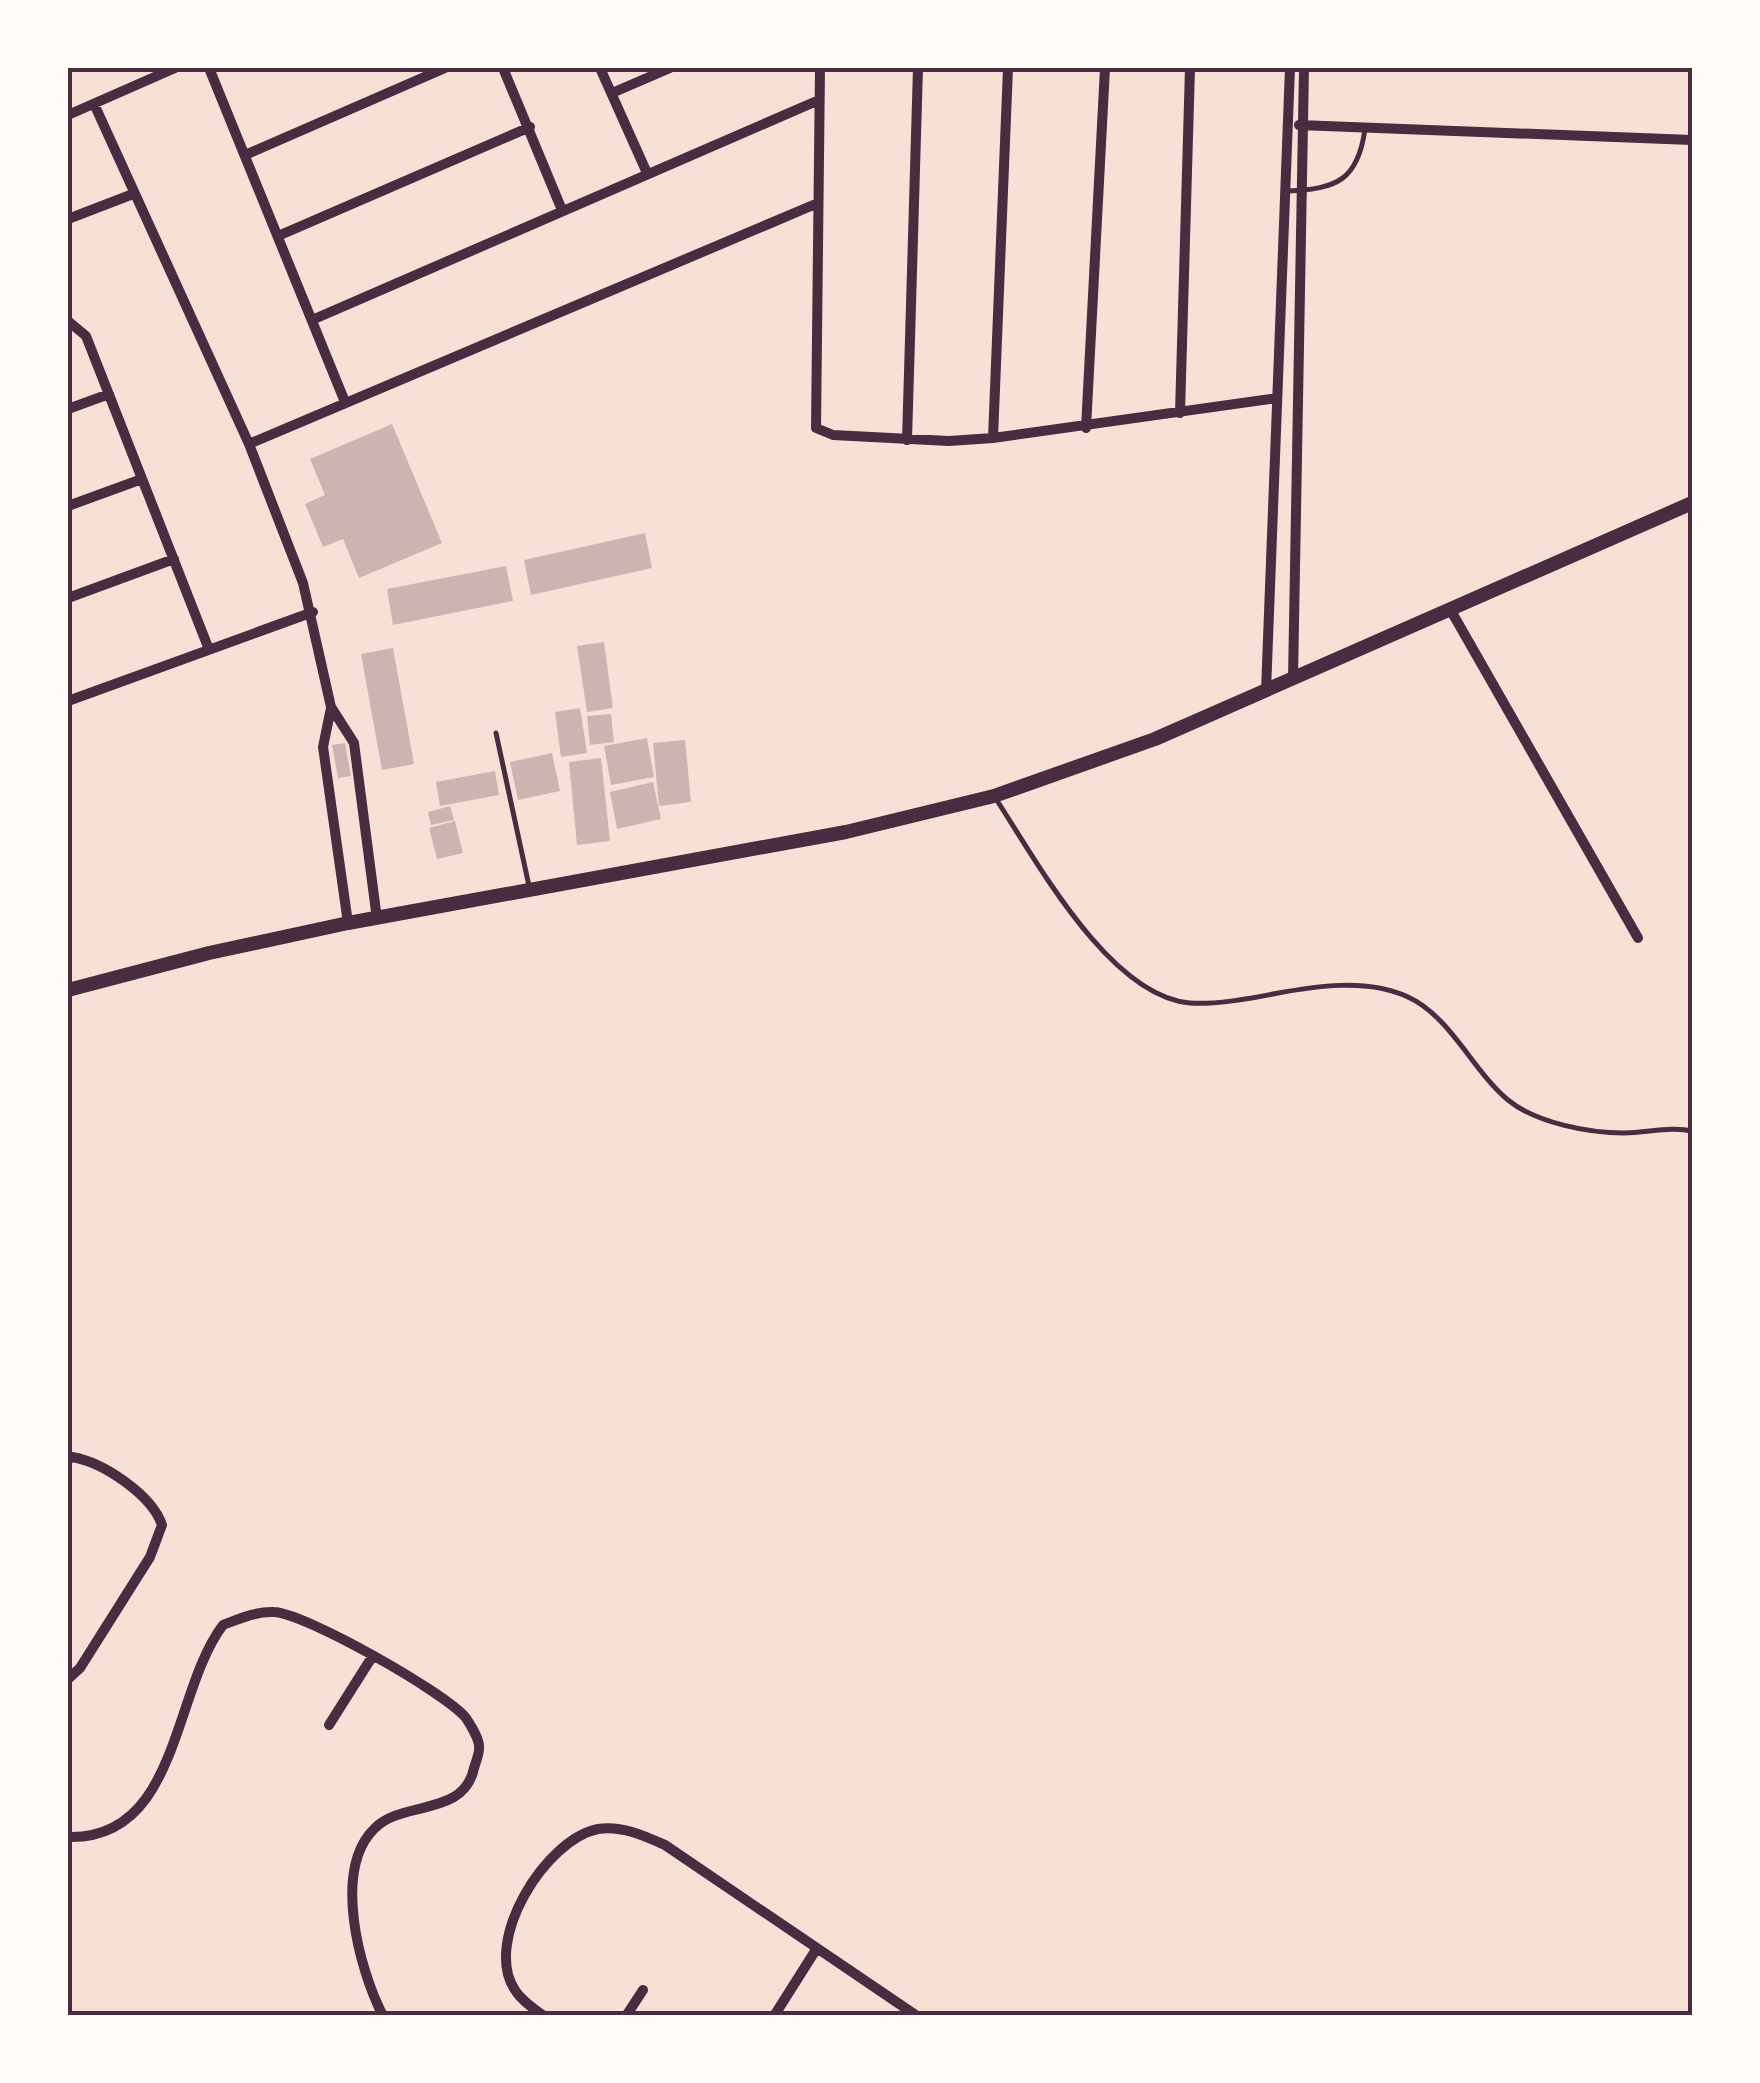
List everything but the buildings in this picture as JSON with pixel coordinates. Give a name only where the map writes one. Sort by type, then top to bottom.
[{"type":"main road","points":[[68,990],[209,953],[348,923],[846,832],[994,796],[1154,739],[1692,502]]},
{"type":"street","points":[[68,115],[175,68]]},
{"type":"street","points":[[209,68],[346,402]]},
{"type":"street","points":[[245,155],[444,68]]},
{"type":"street","points":[[502,68],[562,210]]},
{"type":"street","points":[[600,68],[647,173]]},
{"type":"street","points":[[612,93],[670,68]]},
{"type":"street","points":[[820,68],[816,428],[832,435],[907,440],[993,438],[1086,428],[1277,398]]},
{"type":"street","points":[[907,440],[918,68]]},
{"type":"street","points":[[993,438],[1008,68]]},
{"type":"street","points":[[1086,428],[1106,68]]},
{"type":"street","points":[[1180,413],[1190,68]]},
{"type":"street","points":[[1266,691],[1290,68]]},
{"type":"street","points":[[1293,679],[1304,68]]},
{"type":"street","points":[[312,320],[820,100]]},
{"type":"street","points":[[95,106],[249,444],[313,612],[331,707],[354,743],[378,918]]},
{"type":"street","points":[[1288,124],[1692,140]]},
{"type":"street","points":[[278,236],[530,127]]},
{"type":"street","points":[[68,218],[133,194]]},
{"type":"street","points":[[249,444],[818,203]]},
{"type":"street","points":[[68,320],[86,336],[208,648]]},
{"type":"street","points":[[68,410],[109,394]]},
{"type":"street","points":[[68,506],[142,479]]},
{"type":"street","points":[[68,598],[174,559]]},
{"type":"street","points":[[1450,609],[1638,938]]},
{"type":"street","points":[[68,701],[313,612]]},
{"type":"street","points":[[331,707],[323,747],[348,923]]},
{"type":"street","points":[[68,1460],[72,1457],[98,1465],[157,1510],[162,1525],[150,1557],[80,1668],[68,1679]]},
{"type":"street","points":[[68,1837],[86,1838],[120,1824],[140,1806],[161,1776],[200,1662],[223,1625],[274,1612],[308,1619],[467,1719],[479,1746],[472,1778],[460,1794],[376,1826],[354,1863],[351,1894],[358,1939],[383,2016]]},
{"type":"street","points":[[329,1725],[372,1657]]},
{"type":"street","points":[[544,2016],[514,1990],[507,1970],[516,1914],[534,1878],[556,1852],[599,1828],[641,1834],[665,1845],[918,2016]]},
{"type":"street","points":[[774,2016],[818,1948]]},
{"type":"street","points":[[626,2016],[643,1990]]},
{"type":"lane","points":[[1285,191],[1344,179],[1358,163],[1365,128]]},
{"type":"lane","points":[[496,733],[530,890]]},
{"type":"lane","points":[[994,796],[1066,905],[1120,969],[1150,990],[1188,1003],[1320,985],[1381,990],[1408,997],[1430,1012],[1510,1102],[1532,1113],[1558,1123],[1621,1133],[1692,1130]]}]
